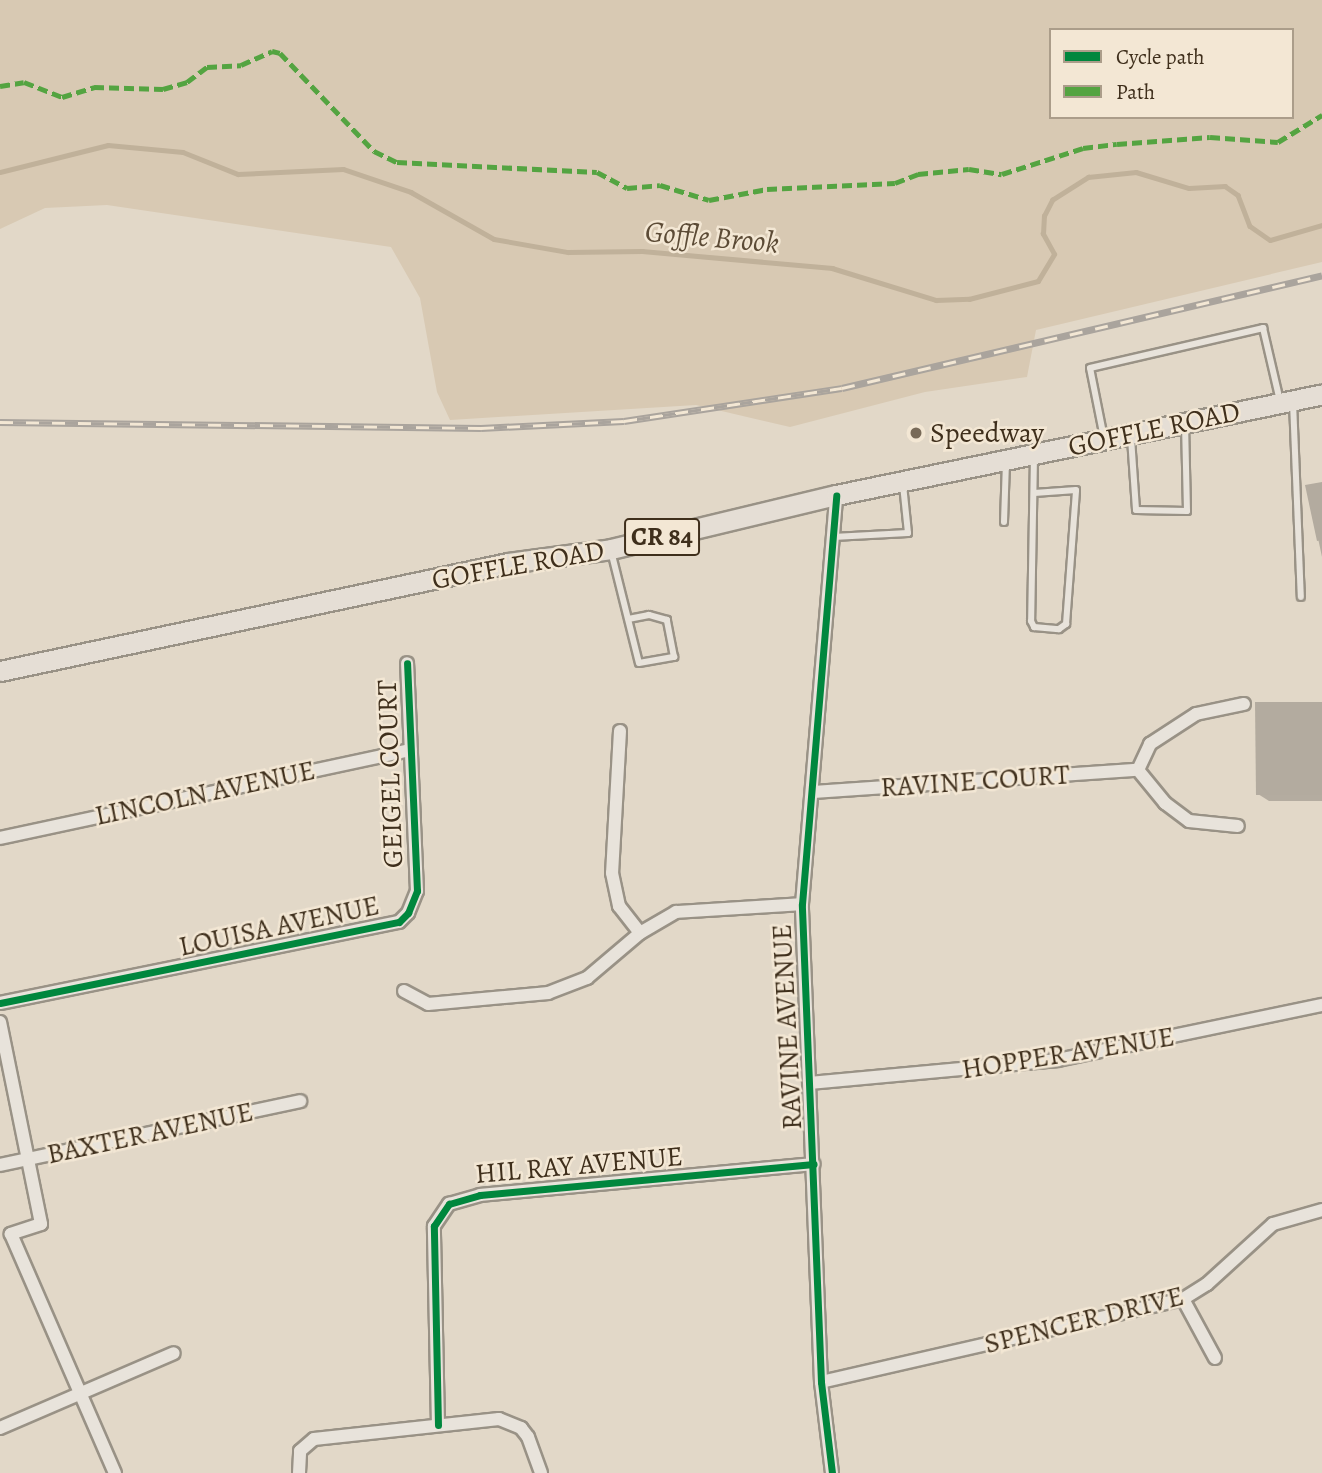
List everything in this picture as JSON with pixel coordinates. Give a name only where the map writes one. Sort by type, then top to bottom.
[{"type":"main road","name":"GOFFLE ROAD","points":[[0,671],[508,563],[611,549],[836,495],[1322,394]]},
{"type":"street","name":"RAVINE AVENUE","points":[[832,1473],[821,1382],[802,904],[836,495]]},
{"type":"street","name":"GEIGEL COURT","points":[[407,663],[416,883]]},
{"type":"street","points":[[1238,827],[1189,821],[1165,803],[1138,770],[1150,744],[1196,714],[1244,704]]},
{"type":"street","points":[[621,731],[612,873],[619,906],[640,933]]},
{"type":"street","name":"LINCOLN AVENUE","points":[[0,838],[411,750]]},
{"type":"street","name":"RAVINE COURT","points":[[811,792],[1138,770]]},
{"type":"street","name":"LOUISA AVENUE","points":[[0,1003],[388,927],[408,913],[416,883]]},
{"type":"street","points":[[404,991],[428,1004],[548,993],[587,978],[659,920],[695,909],[802,904]]},
{"type":"street","name":"HOPPER AVENUE","points":[[810,1083],[1058,1060],[1322,1005]]},
{"type":"street","points":[[0,1022],[30,1158],[41,1224],[11,1234],[115,1473]]},
{"type":"street","name":"BAXTER AVENUE","points":[[0,1164],[300,1101]]},
{"type":"street","name":"HIL RAY AVENUE","points":[[438,1425],[434,1226],[449,1204],[480,1195],[814,1164]]},
{"type":"street","name":"SPENCER DRIVE","points":[[821,1382],[1183,1299],[1207,1284],[1273,1224],[1322,1210]]},
{"type":"street","points":[[1183,1299],[1215,1358]]},
{"type":"street","points":[[0,1428],[174,1353]]},
{"type":"street","points":[[299,1473],[300,1451],[314,1439],[438,1425],[510,1421],[528,1437],[541,1473]]},
{"type":"lane","points":[[1105,440],[1090,368],[1263,328],[1287,401],[1301,597]]},
{"type":"lane","points":[[1131,434],[1136,510],[1186,511],[1185,423]]},
{"type":"lane","points":[[1034,454],[1031,621],[1034,628],[1059,629],[1066,624],[1076,490],[1034,492]]},
{"type":"lane","points":[[1004,522],[1006,460]]},
{"type":"lane","points":[[833,537],[908,533],[902,482]]},
{"type":"lane","points":[[611,549],[628,619],[639,663],[674,657],[667,620],[649,615],[628,619]]},
{"type":"shaded area","points":[[0,0],[1322,0],[1322,262],[1036,330],[1027,377],[925,392],[790,427],[696,405],[450,420],[437,392],[420,298],[391,247],[107,205],[45,208],[0,229]]},
{"type":"building","points":[[1322,482],[1322,540],[1317,541],[1305,485]]},
{"type":"building","points":[[1255,702],[1322,702],[1322,795],[1256,795]]},
{"type":"waterway","name":"Goffle Brook","points":[[0,172],[108,145],[183,152],[238,174],[343,169],[411,192],[494,239],[568,252],[642,251],[832,268],[936,300],[969,299],[1038,281],[1054,254],[1043,234],[1044,216],[1052,200],[1088,177],[1136,172],[1189,188],[1225,186],[1238,195],[1250,226],[1270,240],[1322,225]]},
{"type":"railway","points":[[0,422],[481,428],[624,421],[842,388],[1322,275]]},
{"type":"marked path","points":[[0,86],[24,82],[62,97],[94,87],[163,89],[187,82],[207,67],[241,65],[272,51],[280,53],[374,151],[397,162],[597,172],[627,188],[660,185],[709,200],[767,189],[895,183],[918,174],[969,169],[1002,174],[1083,148],[1117,144],[1210,137],[1278,142],[1322,115]]},
{"type":"cycle path","points":[[832,1473],[821,1382],[802,904],[836,495]]},
{"type":"cycle path","points":[[0,1003],[399,922],[408,913],[417,891],[407,663]]},
{"type":"cycle path","points":[[438,1425],[434,1226],[449,1204],[480,1195],[814,1164]]},
{"type":"place","name":"Speedway","points":[[916,433]]}]
